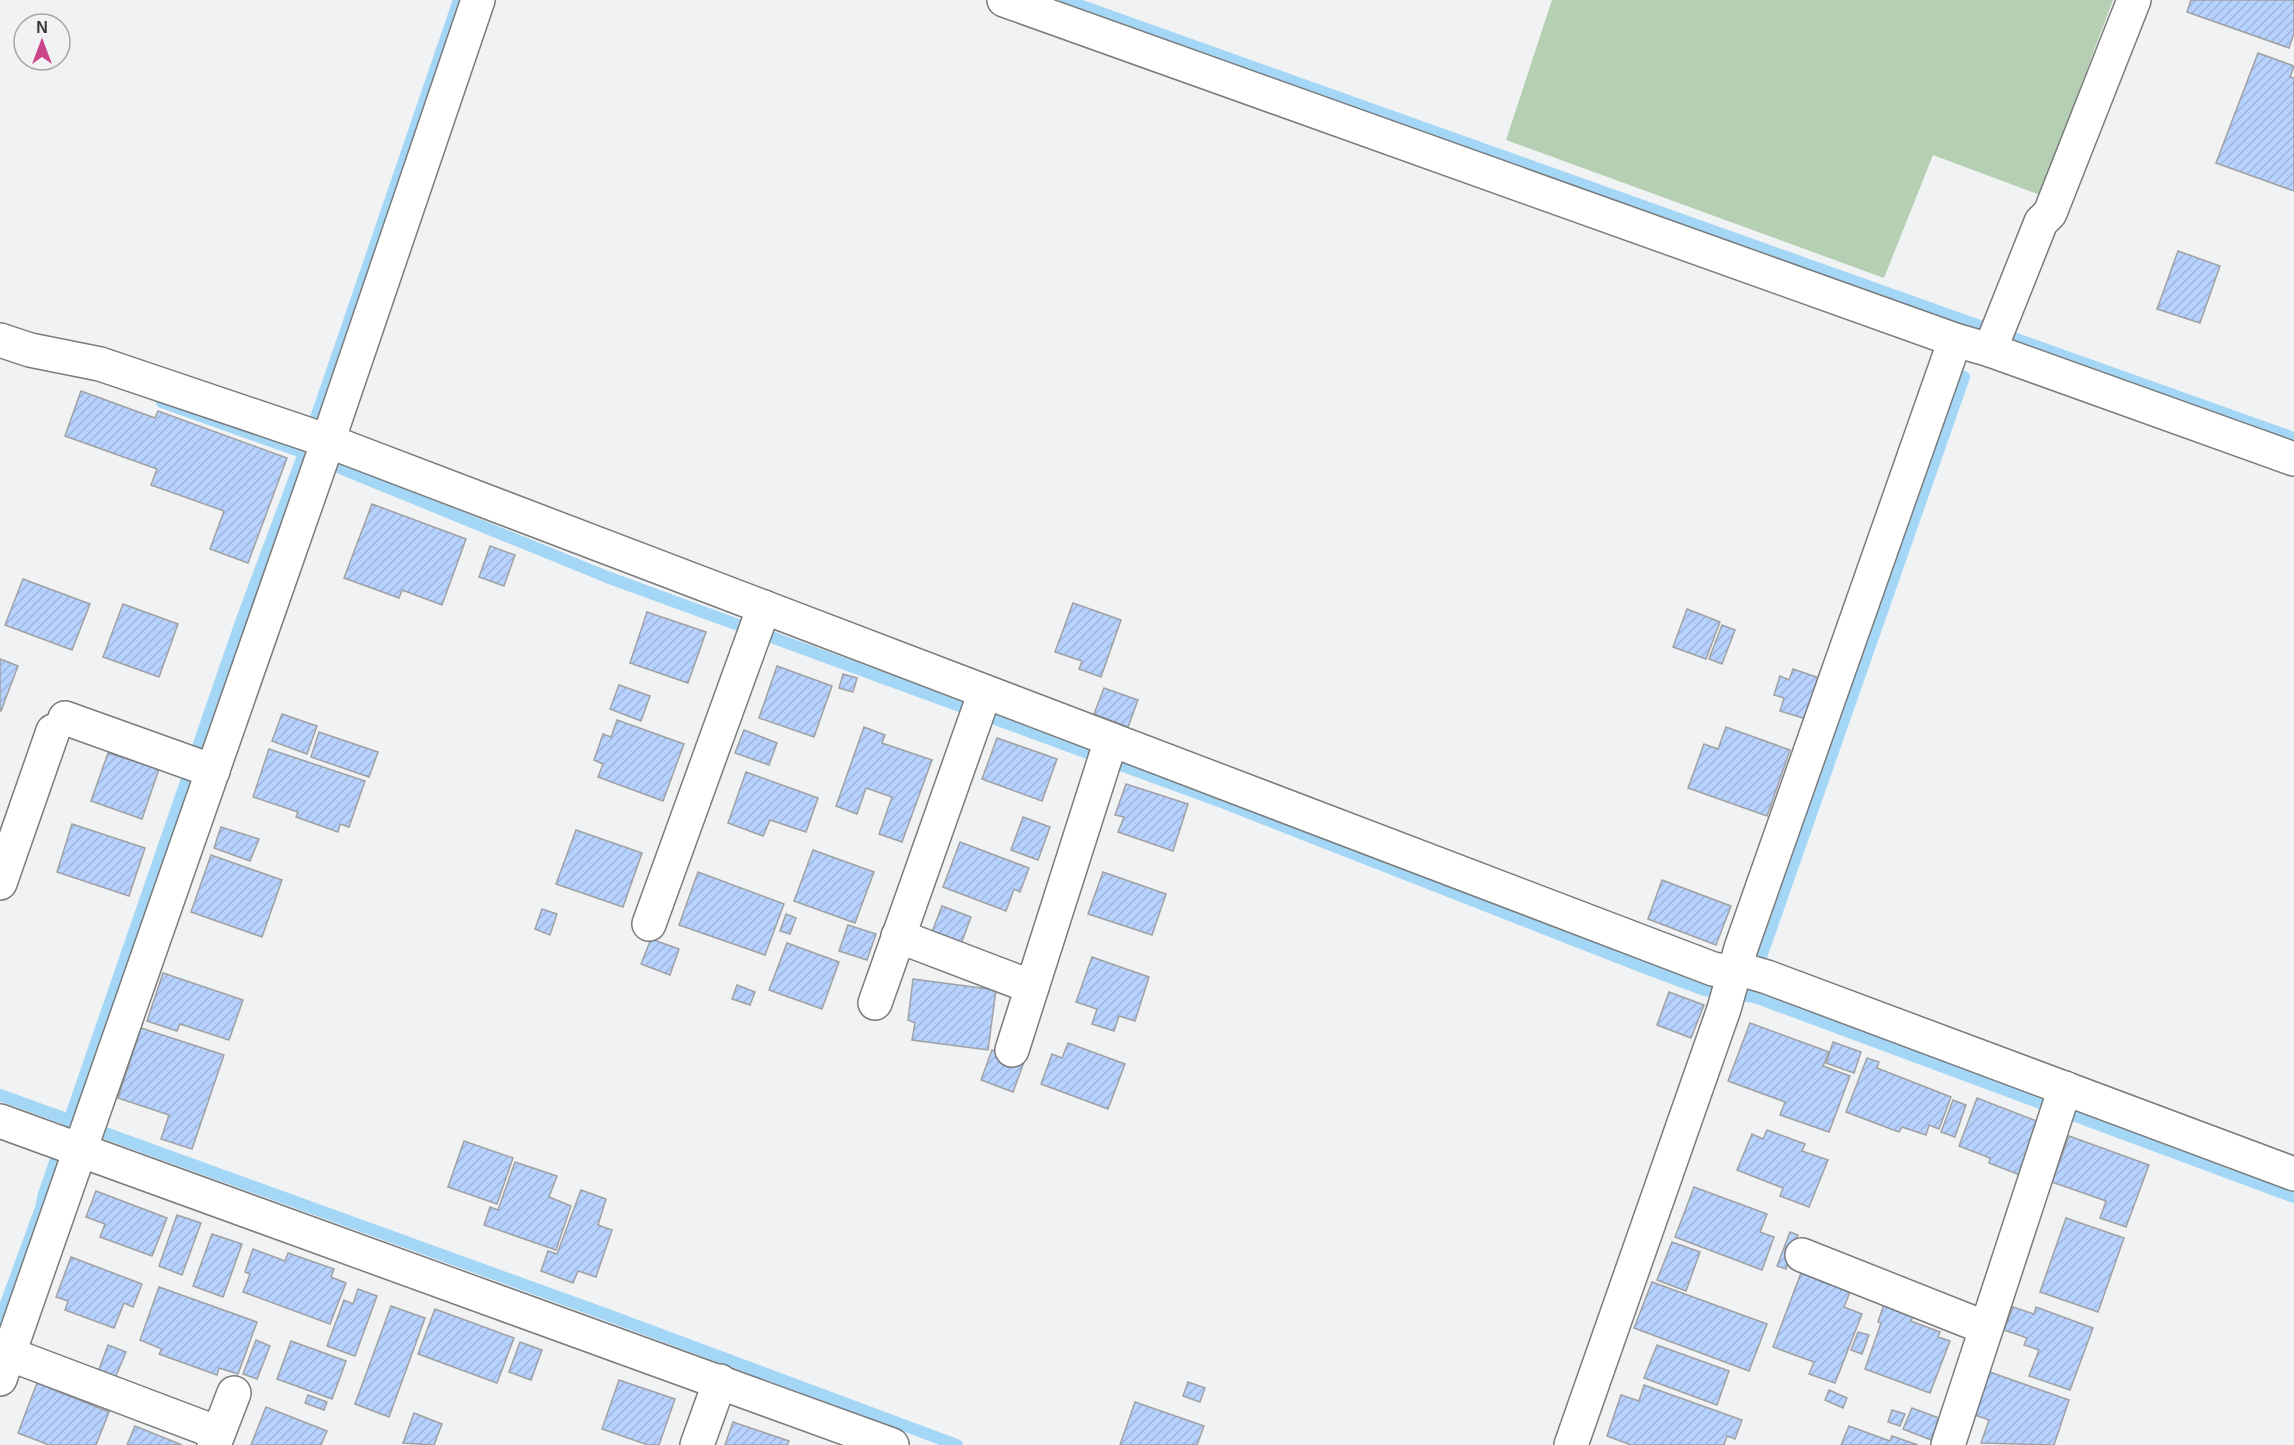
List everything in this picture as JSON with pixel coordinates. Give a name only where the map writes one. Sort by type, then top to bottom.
[{"type":"street","points":[[234,1393],[216,1439],[4,1366],[76,1137],[198,765],[318,446],[478,0]]},
{"type":"street","points":[[1004,0],[1955,340],[1996,335],[2294,459]]},
{"type":"street","points":[[1996,335],[2041,222],[2050,213],[2134,0]]},
{"type":"street","points":[[0,340],[30,350],[100,364],[318,446],[758,624],[1106,753],[1713,969],[2060,1102],[2294,1174]]},
{"type":"street","points":[[1571,1445],[1740,981],[1745,937],[1955,340]]},
{"type":"street","points":[[649,924],[758,624]]},
{"type":"street","points":[[875,1003],[980,705]]},
{"type":"street","points":[[0,883],[59,725],[198,765]]},
{"type":"street","points":[[1012,1050],[1106,753]]},
{"type":"street","points":[[898,936],[1032,987]]},
{"type":"street","points":[[1948,1445],[2060,1102]]},
{"type":"street","points":[[0,1121],[76,1137],[892,1445]]},
{"type":"street","points":[[1802,1255],[1986,1328]]},
{"type":"street","points":[[697,1445],[720,1381]]},
{"type":"green space","points":[[1552,0],[2113,0],[2040,195],[1933,155],[1884,278],[1506,140]]},
{"type":"building","points":[[2191,0],[2294,0],[2294,33],[2289,48],[2187,12]]},
{"type":"building","points":[[2258,53],[2294,66],[2290,77],[2294,78],[2294,191],[2216,163]]},
{"type":"building","points":[[2178,251],[2220,266],[2200,323],[2157,309]]},
{"type":"building","points":[[81,391],[155,418],[158,411],[287,458],[248,563],[210,549],[224,511],[151,485],[157,469],[65,436]]},
{"type":"building","points":[[372,504],[466,539],[442,605],[402,590],[399,598],[344,578]]},
{"type":"building","points":[[490,546],[515,555],[504,586],[479,577]]},
{"type":"building","points":[[23,579],[90,604],[72,650],[5,625]]},
{"type":"building","points":[[1073,603],[1121,620],[1101,677],[1079,669],[1082,661],[1055,652]]},
{"type":"building","points":[[123,604],[178,624],[159,677],[103,657]]},
{"type":"building","points":[[1687,609],[1720,622],[1706,659],[1673,647]]},
{"type":"building","points":[[647,612],[706,632],[688,683],[630,663]]},
{"type":"building","points":[[1722,625],[1735,630],[1722,664],[1709,659]]},
{"type":"building","points":[[0,659],[18,666],[1,711],[0,711]]},
{"type":"building","points":[[777,666],[832,686],[814,737],[759,718]]},
{"type":"building","points":[[1793,669],[1819,678],[1806,719],[1780,711],[1784,698],[1774,695],[1780,676],[1789,680]]},
{"type":"building","points":[[843,674],[857,678],[853,692],[839,688]]},
{"type":"building","points":[[619,685],[650,696],[641,721],[610,709]]},
{"type":"building","points":[[1104,688],[1138,700],[1128,727],[1094,714]]},
{"type":"building","points":[[282,714],[317,726],[307,754],[272,741]]},
{"type":"building","points":[[617,720],[684,744],[663,801],[598,777],[603,764],[594,760],[603,734],[611,737]]},
{"type":"building","points":[[864,727],[885,735],[882,743],[932,760],[902,842],[879,834],[892,797],[866,788],[857,814],[836,806]]},
{"type":"building","points":[[1726,727],[1790,750],[1767,816],[1688,788],[1704,744],[1718,749]]},
{"type":"building","points":[[744,730],[777,743],[769,765],[735,753]]},
{"type":"building","points":[[319,732],[378,752],[369,777],[311,757]]},
{"type":"building","points":[[997,738],[1057,759],[1042,801],[982,779]]},
{"type":"building","points":[[269,749],[365,781],[349,827],[340,824],[338,832],[296,817],[298,812],[253,797]]},
{"type":"building","points":[[108,753],[159,769],[142,819],[91,801]]},
{"type":"building","points":[[746,772],[818,798],[806,832],[770,820],[763,836],[728,823]]},
{"type":"building","points":[[1126,784],[1188,804],[1173,851],[1118,832],[1124,817],[1115,815]]},
{"type":"building","points":[[1023,817],[1050,827],[1038,860],[1011,850]]},
{"type":"building","points":[[72,824],[145,848],[129,896],[57,872]]},
{"type":"building","points":[[221,827],[259,839],[250,861],[214,848]]},
{"type":"building","points":[[576,830],[642,853],[623,907],[556,884]]},
{"type":"building","points":[[960,842],[1029,868],[1020,892],[1014,889],[1006,911],[943,887]]},
{"type":"building","points":[[813,850],[874,872],[855,923],[794,901]]},
{"type":"building","points":[[211,855],[282,880],[262,937],[191,912]]},
{"type":"building","points":[[698,872],[784,904],[765,955],[679,925]]},
{"type":"building","points":[[1103,872],[1166,894],[1152,935],[1088,914]]},
{"type":"building","points":[[1662,880],[1731,906],[1716,945],[1648,919]]},
{"type":"building","points":[[942,906],[971,917],[961,944],[932,932]]},
{"type":"building","points":[[542,909],[557,914],[550,935],[535,929]]},
{"type":"building","points":[[786,914],[796,918],[790,934],[780,931]]},
{"type":"building","points":[[848,925],[876,934],[867,960],[839,951]]},
{"type":"building","points":[[651,939],[679,949],[670,975],[641,964]]},
{"type":"building","points":[[787,943],[839,962],[822,1009],[769,990]]},
{"type":"building","points":[[1092,957],[1149,977],[1135,1021],[1119,1016],[1114,1031],[1092,1024],[1097,1009],[1076,1002]]},
{"type":"building","points":[[163,973],[243,1000],[229,1040],[180,1024],[177,1031],[147,1021]]},
{"type":"building","points":[[913,979],[996,990],[988,1050],[912,1040],[915,1023],[908,1020]]},
{"type":"building","points":[[737,985],[755,992],[750,1005],[732,999]]},
{"type":"building","points":[[1669,992],[1704,1005],[1691,1038],[1657,1025]]},
{"type":"building","points":[[1750,1023],[1829,1052],[1823,1066],[1850,1076],[1829,1132],[1780,1115],[1785,1102],[1728,1081]]},
{"type":"building","points":[[141,1028],[224,1055],[192,1149],[161,1139],[169,1115],[118,1098]]},
{"type":"building","points":[[1833,1042],[1861,1052],[1854,1073],[1826,1063]]},
{"type":"building","points":[[1068,1043],[1125,1064],[1108,1109],[1041,1084],[1052,1054],[1062,1058]]},
{"type":"building","points":[[992,1050],[1024,1062],[1013,1092],[981,1080]]},
{"type":"building","points":[[1867,1058],[1879,1062],[1877,1068],[1951,1097],[1939,1129],[1929,1125],[1926,1135],[1902,1127],[1899,1132],[1846,1112]]},
{"type":"building","points":[[1977,1098],[2039,1122],[2020,1175],[1989,1163],[1990,1158],[1959,1146]]},
{"type":"building","points":[[1953,1100],[1966,1105],[1955,1137],[1941,1132]]},
{"type":"building","points":[[1767,1130],[1805,1144],[1802,1151],[1828,1160],[1809,1207],[1780,1196],[1783,1188],[1737,1170],[1752,1134],[1763,1139]]},
{"type":"building","points":[[2069,1136],[2149,1165],[2126,1227],[2100,1218],[2106,1201],[2052,1182]]},
{"type":"building","points":[[464,1141],[513,1158],[497,1204],[448,1187]]},
{"type":"building","points":[[515,1162],[557,1176],[549,1197],[571,1206],[556,1250],[484,1225],[490,1207],[498,1210]]},
{"type":"building","points":[[1694,1187],[1767,1214],[1760,1232],[1774,1237],[1762,1270],[1675,1237]]},
{"type":"building","points":[[581,1190],[606,1199],[598,1225],[612,1230],[596,1277],[578,1271],[573,1283],[541,1271],[548,1251],[557,1254]]},
{"type":"building","points":[[96,1191],[167,1218],[152,1256],[100,1237],[105,1224],[86,1217]]},
{"type":"building","points":[[177,1215],[201,1223],[182,1275],[159,1266]]},
{"type":"building","points":[[2066,1218],[2124,1238],[2098,1312],[2040,1292]]},
{"type":"building","points":[[1790,1232],[1798,1235],[1786,1269],[1777,1266]]},
{"type":"building","points":[[212,1234],[242,1244],[223,1297],[193,1286]]},
{"type":"building","points":[[1672,1242],[1700,1252],[1686,1291],[1657,1280]]},
{"type":"building","points":[[253,1249],[285,1261],[288,1253],[334,1269],[331,1277],[346,1283],[330,1324],[243,1292],[250,1274],[245,1272]]},
{"type":"building","points":[[71,1257],[142,1284],[133,1307],[124,1303],[114,1328],[65,1310],[68,1301],[56,1297]]},
{"type":"building","points":[[1801,1273],[1850,1292],[1844,1307],[1862,1314],[1835,1383],[1809,1374],[1814,1362],[1773,1347]]},
{"type":"building","points":[[1652,1282],[1767,1324],[1749,1371],[1634,1328]]},
{"type":"building","points":[[159,1287],[257,1322],[238,1374],[219,1368],[217,1375],[159,1354],[162,1349],[140,1340]]},
{"type":"building","points":[[358,1289],[377,1296],[355,1356],[327,1346],[344,1300],[353,1304]]},
{"type":"building","points":[[1884,1304],[1913,1316],[1911,1321],[1940,1332],[1938,1337],[1950,1341],[1930,1393],[1865,1369],[1881,1323],[1878,1322]]},
{"type":"building","points":[[391,1306],[425,1318],[389,1417],[355,1404]]},
{"type":"building","points":[[2013,1307],[2034,1314],[2036,1307],[2093,1328],[2070,1390],[2029,1376],[2039,1350],[2024,1345],[2027,1338],[2004,1330]]},
{"type":"building","points":[[435,1309],[514,1338],[497,1383],[418,1354]]},
{"type":"building","points":[[1858,1332],[1869,1335],[1862,1354],[1851,1350]]},
{"type":"building","points":[[256,1340],[270,1346],[257,1379],[243,1374]]},
{"type":"building","points":[[291,1341],[346,1361],[332,1399],[277,1379]]},
{"type":"building","points":[[520,1342],[542,1350],[531,1380],[509,1372]]},
{"type":"building","points":[[108,1345],[126,1352],[115,1378],[98,1372]]},
{"type":"building","points":[[1657,1345],[1729,1371],[1717,1405],[1644,1378]]},
{"type":"building","points":[[1987,1371],[2069,1400],[2054,1445],[1981,1443],[1989,1420],[1972,1414]]},
{"type":"building","points":[[619,1380],[675,1399],[659,1445],[648,1445],[602,1429]]},
{"type":"building","points":[[1188,1382],[1205,1388],[1200,1402],[1183,1396]]},
{"type":"building","points":[[37,1383],[109,1412],[96,1445],[49,1445],[18,1433]]},
{"type":"building","points":[[1644,1385],[1742,1420],[1735,1439],[1727,1436],[1724,1445],[1631,1445],[1607,1436],[1621,1395],[1639,1401]]},
{"type":"building","points":[[1829,1390],[1847,1398],[1843,1408],[1825,1400]]},
{"type":"building","points":[[308,1395],[327,1402],[324,1410],[305,1403]]},
{"type":"building","points":[[1135,1402],[1204,1426],[1197,1445],[1120,1445]]},
{"type":"building","points":[[266,1407],[327,1431],[321,1445],[251,1445]]},
{"type":"building","points":[[1912,1408],[1939,1418],[1931,1440],[1903,1429]]},
{"type":"building","points":[[1892,1410],[1905,1414],[1900,1426],[1888,1422]]},
{"type":"building","points":[[414,1413],[442,1424],[434,1445],[403,1443]]},
{"type":"building","points":[[733,1422],[789,1441],[787,1445],[725,1445]]},
{"type":"building","points":[[135,1426],[182,1445],[127,1445]]},
{"type":"building","points":[[1849,1426],[1890,1441],[1892,1436],[1918,1445],[1841,1445]]},
{"type":"waterway","points":[[0,1320],[41,1208],[241,622],[304,453],[459,0]]},
{"type":"waterway","points":[[1065,0],[2294,438]]},
{"type":"waterway","points":[[1755,974],[1964,377]]},
{"type":"waterway","points":[[162,402],[291,448],[607,577],[1219,801],[1704,990],[1755,997],[2294,1197]]},
{"type":"waterway","points":[[0,1095],[605,1314],[957,1445]]}]
